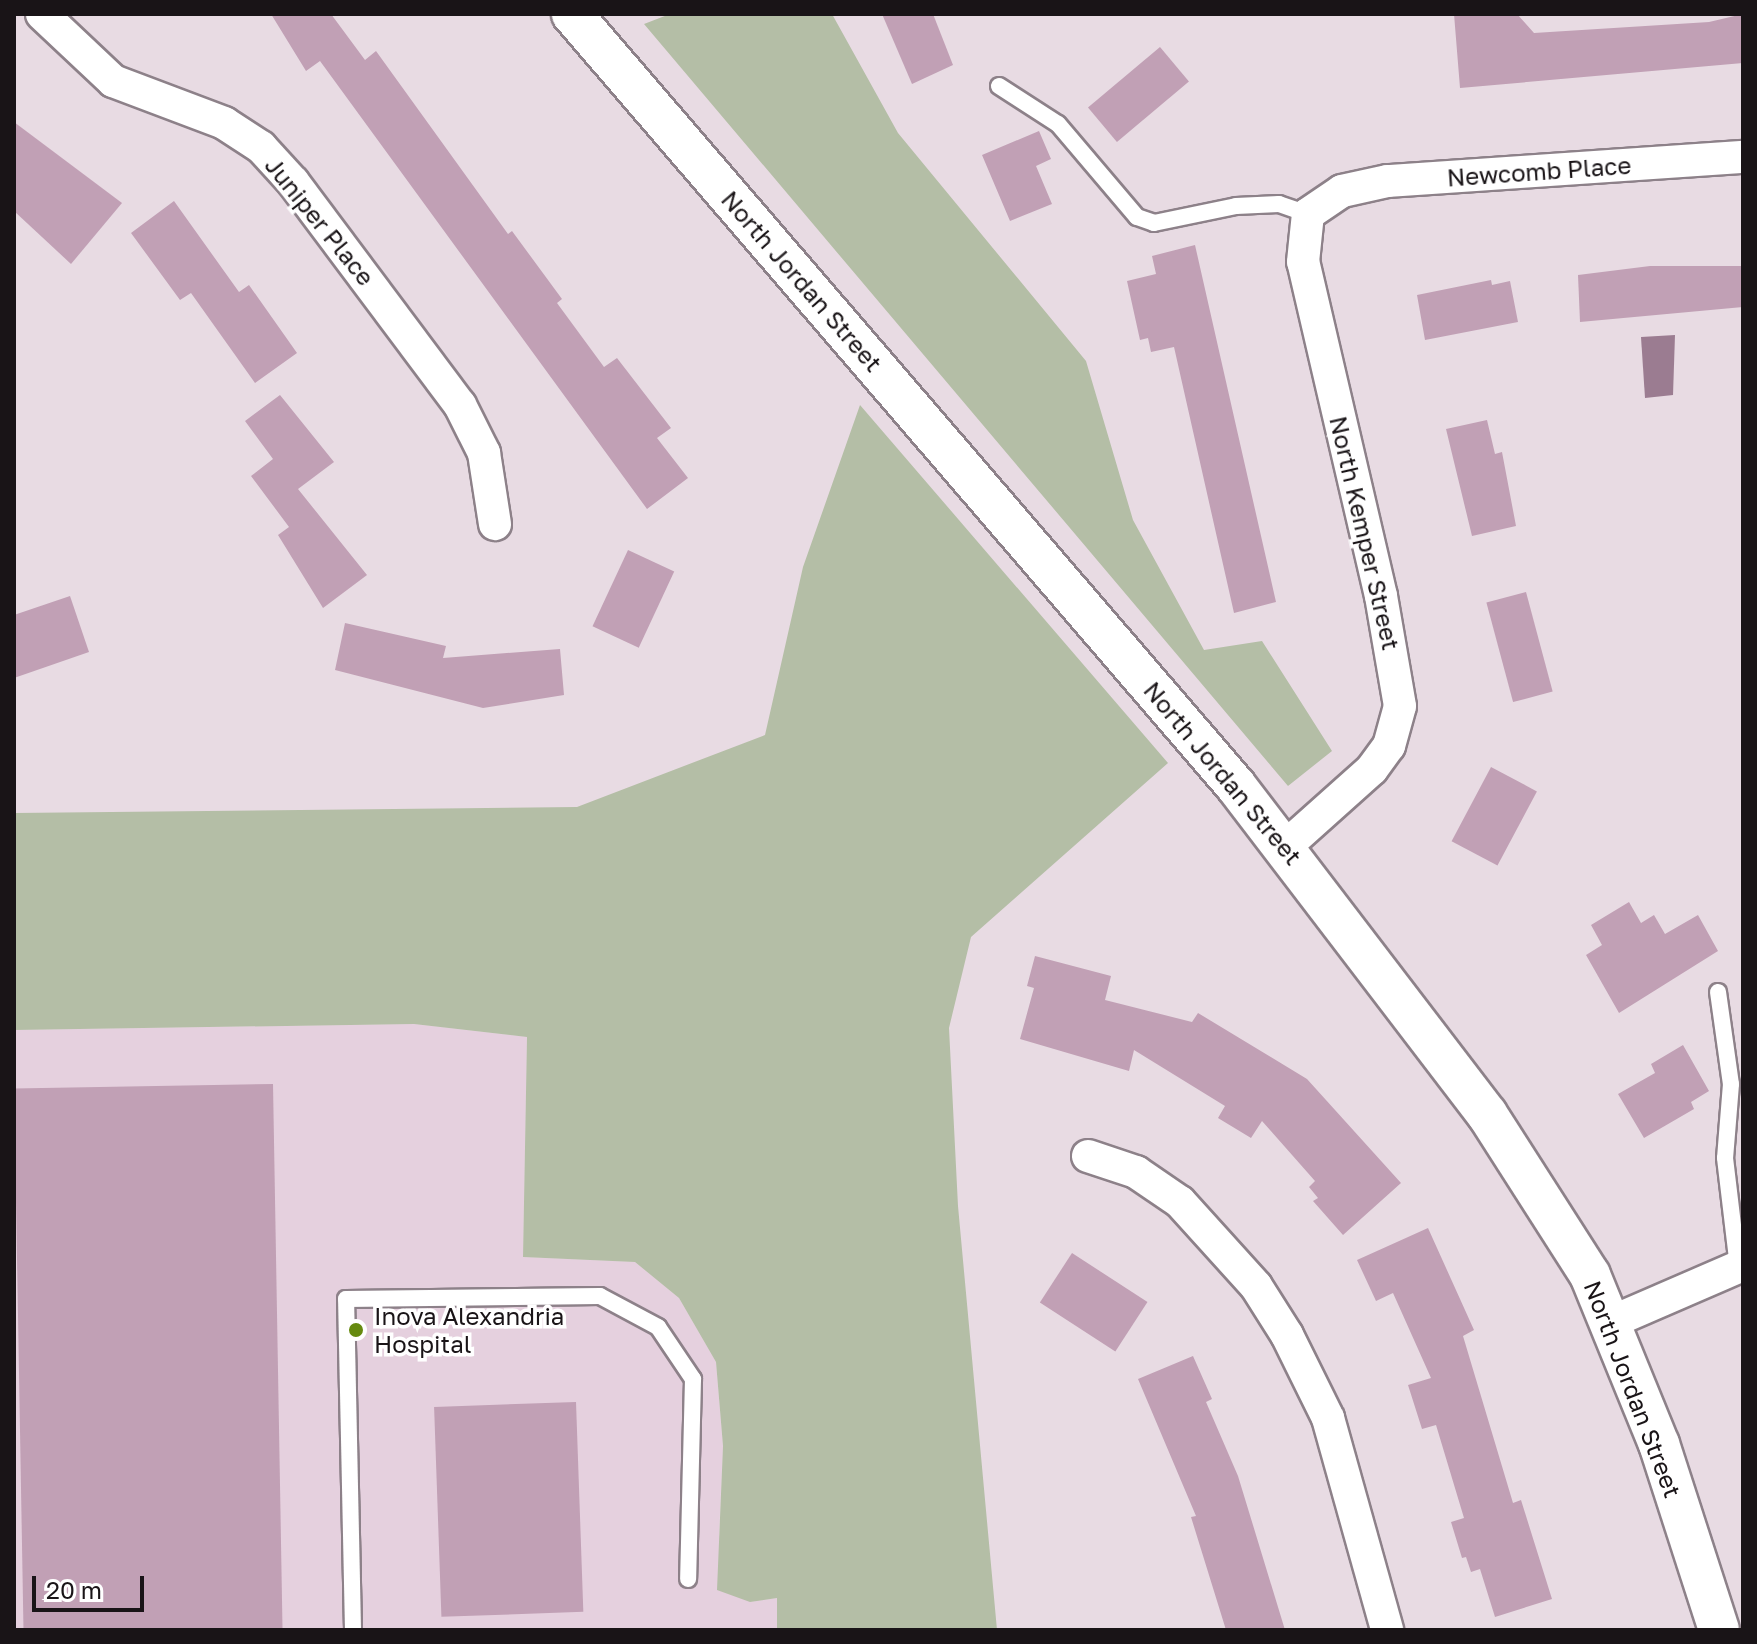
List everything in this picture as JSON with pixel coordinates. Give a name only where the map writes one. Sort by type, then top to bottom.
[{"type":"street","name":"Juniper Place","points":[[42,14],[113,81],[224,123],[261,147],[293,182],[460,405],[484,453],[495,524]]},
{"type":"street","name":"North Jordan Street","points":[[572,14],[1286,846],[1517,1156],[1590,1275],[1659,1444],[1719,1630]]},
{"type":"street","name":"Newcomb Place","points":[[1308,214],[1337,193],[1357,185],[1415,178],[1743,157]]},
{"type":"street","name":"North Kemper Street","points":[[1286,846],[1372,769],[1389,746],[1400,706],[1381,596],[1303,262],[1308,214]]},
{"type":"street","points":[[1088,1156],[1136,1172],[1180,1202],[1256,1286],[1287,1335],[1328,1418],[1387,1630]]},
{"type":"street","points":[[1609,1323],[1740,1266]]},
{"type":"lane","points":[[999,86],[1058,124],[1137,217],[1154,223],[1236,206],[1279,204],[1308,214]]},
{"type":"lane","points":[[1718,992],[1731,1084],[1725,1158],[1740,1266]]},
{"type":"lane","points":[[353,1630],[346,1299],[600,1296],[658,1327],[693,1379],[688,1579]]},
{"type":"shaded area","points":[[1675,335],[1673,395],[1645,398],[1641,337]]},
{"type":"shaded area","name":"Inova Alexandria Hospital","points":[[414,1024],[527,1037],[523,1257],[635,1262],[679,1298],[716,1362],[723,1446],[719,1535],[750,1602],[777,1598],[777,1630],[14,1630],[14,1030]]},
{"type":"green space","points":[[670,14],[832,14],[898,133],[1086,361],[1133,520],[1204,650],[1262,641],[1332,751],[1288,786],[644,24]]},
{"type":"green space","points":[[860,405],[1168,763],[971,937],[949,1028],[958,1206],[997,1630],[777,1630],[777,1598],[750,1602],[717,1590],[723,1446],[716,1362],[679,1298],[635,1262],[523,1257],[527,1037],[414,1024],[14,1030],[14,813],[577,807],[765,735],[803,567]]},
{"type":"building","points":[[271,14],[331,14],[365,60],[376,51],[508,234],[512,231],[562,299],[557,303],[604,367],[617,358],[671,428],[657,438],[688,478],[647,509],[320,61],[306,71]]},
{"type":"building","points":[[882,14],[933,14],[953,65],[912,84]]},
{"type":"building","points":[[1454,14],[1517,14],[1534,33],[1709,22],[1743,14],[1743,63],[1460,88]]},
{"type":"building","points":[[1160,47],[1189,81],[1117,142],[1088,107]]},
{"type":"building","points":[[14,122],[122,203],[71,264],[14,211]]},
{"type":"building","points":[[1039,131],[1051,159],[1036,166],[1052,204],[1010,221],[982,155]]},
{"type":"building","points":[[174,201],[239,292],[249,285],[297,353],[255,383],[191,293],[180,300],[131,233]]},
{"type":"building","points":[[1195,245],[1276,602],[1234,613],[1174,347],[1151,352],[1148,338],[1140,340],[1127,281],[1156,274],[1152,256]]},
{"type":"building","points":[[1650,266],[1743,266],[1743,307],[1580,322],[1578,275]]},
{"type":"building","points":[[1491,280],[1492,285],[1510,281],[1518,322],[1425,340],[1417,295]]},
{"type":"building","points":[[280,395],[334,462],[298,489],[367,575],[323,608],[278,535],[289,527],[251,476],[273,459],[245,421]]},
{"type":"building","points":[[1487,420],[1495,454],[1502,452],[1516,526],[1472,536],[1446,429]]},
{"type":"building","points":[[628,550],[674,572],[639,648],[593,626]]},
{"type":"building","points":[[1526,592],[1553,691],[1513,702],[1486,603]]},
{"type":"building","points":[[70,596],[89,652],[14,678],[14,615]]},
{"type":"building","points":[[345,623],[446,646],[443,658],[560,649],[564,695],[483,708],[335,670]]},
{"type":"building","points":[[1491,767],[1537,791],[1497,866],[1452,841]]},
{"type":"building","points":[[1629,902],[1641,923],[1654,915],[1665,934],[1698,915],[1718,951],[1619,1013],[1586,955],[1602,945],[1591,925]]},
{"type":"building","points":[[1035,956],[1111,976],[1105,1000],[1192,1022],[1198,1013],[1307,1079],[1401,1183],[1343,1235],[1313,1201],[1318,1198],[1309,1187],[1315,1181],[1262,1121],[1251,1138],[1218,1118],[1225,1106],[1134,1050],[1129,1071],[1020,1039],[1034,988],[1027,986]]},
{"type":"building","points":[[1683,1045],[1709,1091],[1691,1102],[1694,1109],[1644,1138],[1618,1094],[1655,1073],[1651,1064]]},
{"type":"building","points":[[273,1084],[283,1630],[23,1630],[14,1089]]},
{"type":"building","points":[[1428,1228],[1474,1330],[1463,1336],[1513,1503],[1521,1500],[1552,1599],[1495,1617],[1480,1569],[1471,1572],[1466,1557],[1462,1558],[1451,1522],[1464,1518],[1436,1425],[1422,1429],[1408,1385],[1431,1378],[1393,1293],[1376,1301],[1357,1260]]},
{"type":"building","points":[[1072,1253],[1147,1302],[1115,1351],[1040,1302]]},
{"type":"building","points":[[1193,1356],[1212,1399],[1206,1402],[1238,1476],[1285,1630],[1226,1630],[1191,1517],[1196,1516],[1138,1379]]},
{"type":"building","points":[[576,1402],[583,1612],[441,1617],[434,1407]]},
{"type":"place","name":"Inova Alexandria Hospital","points":[[356,1330]]}]
